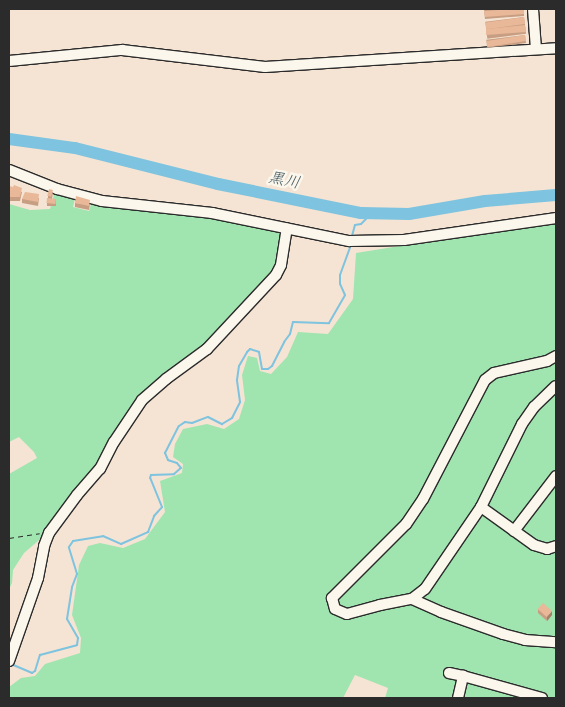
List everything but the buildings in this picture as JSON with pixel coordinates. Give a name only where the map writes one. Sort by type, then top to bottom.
[{"type":"street","points":[[533,9],[536,49]]},
{"type":"street","points":[[9,61],[122,50],[264,67],[556,48]]},
{"type":"street","points":[[9,170],[58,189],[102,201],[203,212],[349,241],[375,242],[440,235],[556,218]]},
{"type":"street","points":[[9,661],[38,578],[44,546],[49,533],[77,495],[100,469],[114,442],[142,400],[166,379],[207,349],[276,275],[281,265],[287,228]]},
{"type":"street","points":[[556,356],[547,361],[494,374],[485,380],[423,499],[406,524],[332,598],[335,609],[347,614],[412,599],[425,589],[481,507],[522,424],[534,407],[556,386]]},
{"type":"street","points":[[514,531],[556,476]]},
{"type":"street","points":[[481,507],[541,548],[547,549],[556,546]]},
{"type":"street","points":[[412,599],[450,616],[510,636],[525,640],[556,642]]},
{"type":"street","points":[[449,673],[463,676],[512,694],[542,698]]},
{"type":"street","points":[[458,698],[463,676]]},
{"type":"path","points":[[9,538],[49,533]]},
{"type":"green space","points":[[55,191],[75,198],[73,207],[89,211],[92,201],[184,211],[280,233],[281,243],[276,265],[263,285],[205,347],[164,376],[98,468],[38,541],[24,553],[13,570],[12,583],[9,589],[9,474],[37,458],[34,452],[19,437],[9,442],[9,204],[30,210],[50,209]]},
{"type":"green space","points":[[556,221],[556,698],[385,698],[388,688],[355,675],[343,698],[9,698],[9,687],[21,678],[35,676],[45,664],[80,653],[81,638],[72,615],[79,565],[88,546],[100,543],[123,548],[145,539],[165,512],[160,481],[182,473],[183,464],[173,457],[175,444],[183,429],[207,424],[224,429],[239,419],[245,400],[242,375],[248,356],[257,358],[260,371],[271,374],[287,357],[298,332],[328,334],[353,299],[356,253]]},
{"type":"waterway","name":"黒川","points":[[9,139],[75,148],[218,184],[361,213],[409,214],[485,201],[556,195]]},
{"type":"waterway","points":[[352,236],[355,225],[361,224],[371,214]]},
{"type":"waterway","points":[[11,664],[32,673],[35,671],[40,655],[77,645],[78,638],[67,619],[72,587],[77,574],[69,547],[73,541],[103,536],[121,544],[148,532],[154,516],[162,507],[150,478],[151,475],[174,474],[181,468],[177,463],[168,460],[165,453],[179,426],[185,422],[192,423],[208,417],[222,424],[232,418],[240,402],[237,380],[239,366],[250,349],[259,352],[262,369],[268,369],[272,366],[290,334],[293,322],[329,323],[345,295],[340,284],[340,275],[351,244]]}]
